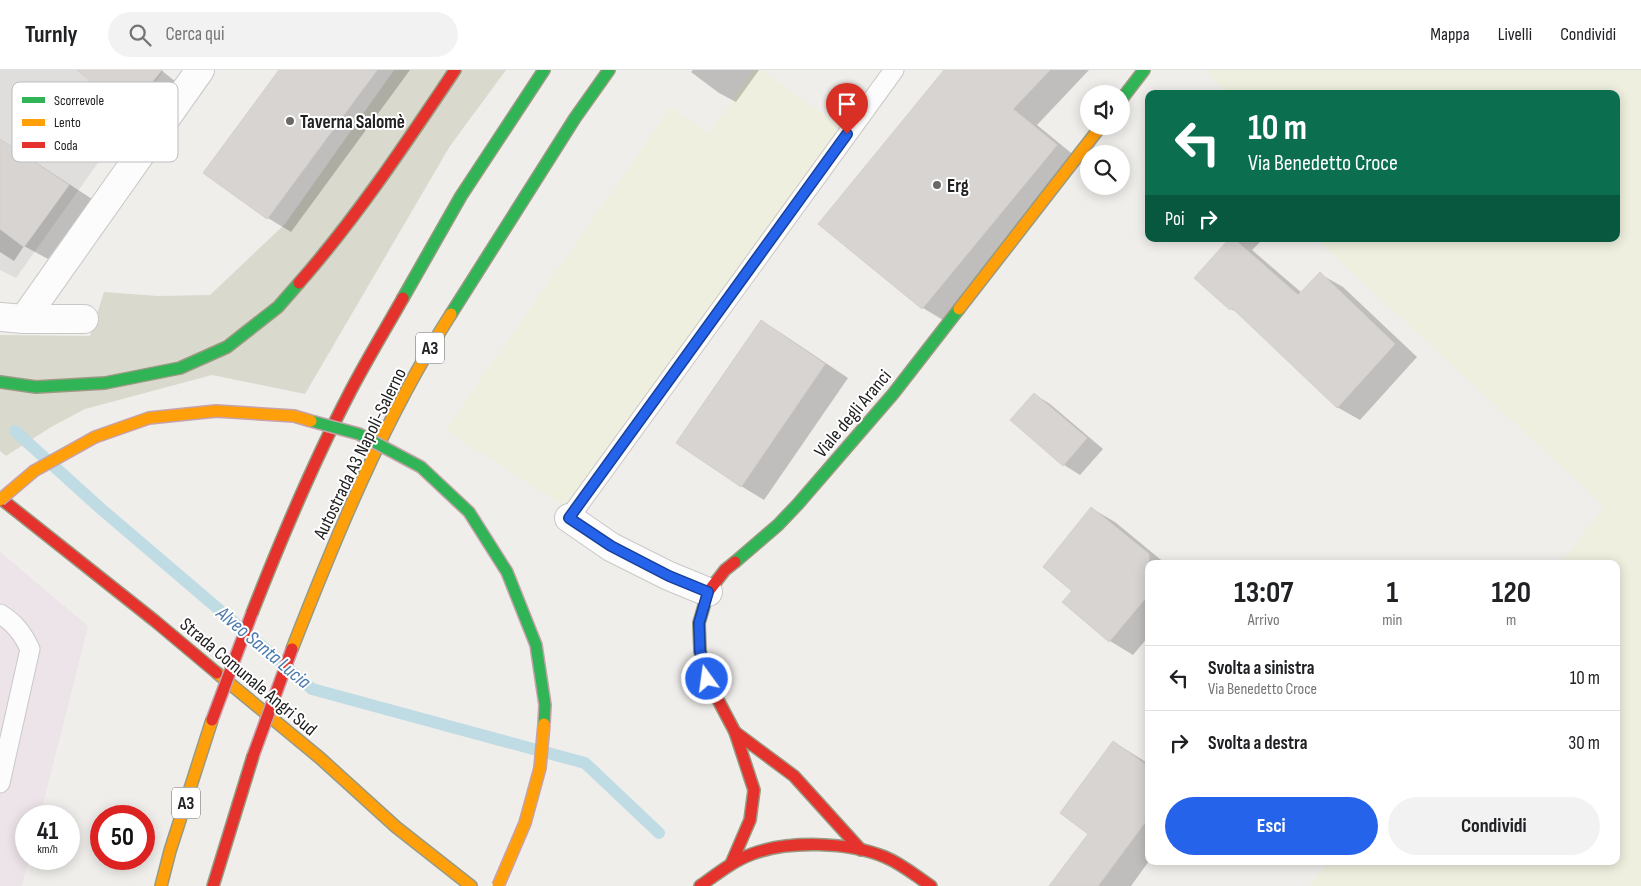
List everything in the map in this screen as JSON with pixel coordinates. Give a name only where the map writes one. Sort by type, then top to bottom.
[{"type":"main road","points":[[0,382],[36,387],[105,383],[180,368],[226,347],[278,307],[325,253],[387,171],[455,70]]},
{"type":"main road","name":"Autostrada A3 Napoli-Salerno","points":[[161,886],[170,851],[212,720],[283,534],[313,466],[349,393],[461,196],[544,70]]},
{"type":"main road","name":"Autostrada A3 Napoli-Salerno","points":[[213,886],[253,756],[292,649],[356,491],[389,423],[430,347],[575,118],[609,70]]},
{"type":"main road","points":[[1130,88],[1144,70]]},
{"type":"main road","name":"Viale degli Aranci","points":[[731,864],[750,820],[754,790],[735,732],[707,679],[700,651],[699,623],[708,592],[725,570],[778,525],[798,504],[893,394],[1093,135]]},
{"type":"main road","points":[[0,499],[34,471],[95,436],[149,418],[216,411],[294,416],[359,434],[421,468],[469,512],[508,572],[536,645],[545,705],[540,768],[525,823],[498,886]]},
{"type":"main road","name":"Strada Comunale Angri Sud","points":[[0,499],[155,621],[320,758],[396,827],[471,886]]},
{"type":"main road","name":"Viale degli Aranci","points":[[735,732],[794,776],[861,850]]},
{"type":"main road","points":[[700,886],[731,864],[761,851],[794,846],[821,845],[861,850],[885,857],[931,886]]},
{"type":"street","points":[[178,99],[200,70]]},
{"type":"street","points":[[12,318],[130,162]]},
{"type":"street","points":[[12,318],[84,319]]},
{"type":"street","points":[[569,518],[611,546],[669,576],[708,592]]},
{"type":"lane","points":[[569,518],[894,70]]},
{"type":"lane","points":[[0,614],[11,621],[22,633],[30,650],[0,783]]},
{"type":"shaded area","points":[[0,70],[164,70],[155,82],[12,82],[12,162],[99,162],[16,278],[0,270]]},
{"type":"shaded area","points":[[394,70],[506,70],[450,146],[305,394],[212,375],[85,409],[51,427],[6,456],[0,451],[0,335],[90,336],[104,292],[158,296],[210,295],[285,224]]},
{"type":"shaded area","points":[[0,552],[88,626],[43,805],[15,805],[15,870],[26,870],[22,886],[0,886]]},
{"type":"green space","points":[[753,70],[761,70],[841,127],[566,507],[445,430],[671,107],[708,134]]},
{"type":"green space","points":[[1204,70],[1641,70],[1641,886],[1309,886],[1325,865],[1620,865],[1620,560],[1563,560],[1604,506],[1319,242],[1620,242],[1620,90],[1224,90]]},
{"type":"building","points":[[77,70],[162,70],[152,82],[91,82]]},
{"type":"building","name":"Taverna Salomè","points":[[279,70],[377,70],[267,219],[203,173]]},
{"type":"building","name":"Erg","points":[[944,70],[1050,70],[1013,109],[1057,145],[922,309],[818,224]]},
{"type":"building","points":[[0,139],[12,147],[12,162],[34,162],[69,185],[24,247],[0,229]]},
{"type":"building","points":[[1226,242],[1237,242],[1298,295],[1320,272],[1395,344],[1337,408],[1232,308],[1230,310],[1194,278]]},
{"type":"building","points":[[761,320],[825,364],[741,487],[676,443]]},
{"type":"building","points":[[1034,393],[1087,438],[1063,466],[1010,420]]},
{"type":"building","points":[[1091,507],[1149,554],[1149,560],[1145,560],[1145,599],[1109,642],[1062,602],[1072,591],[1043,567]]},
{"type":"building","points":[[1113,741],[1145,764],[1145,822],[1098,886],[1049,886],[1088,834],[1060,813]]},
{"type":"waterway","name":"Alveo Santa Lucia","points":[[15,431],[100,508],[312,689],[585,763],[659,833]]},
{"type":"traffic: fast","points":[[403,298],[461,196],[544,70]]},
{"type":"traffic: fast","points":[[451,314],[575,118],[609,70]]},
{"type":"traffic: fast","points":[[1130,88],[1144,70]]},
{"type":"traffic: fast","points":[[0,382],[36,387],[105,383],[180,368],[227,347],[278,307],[299,283]]},
{"type":"traffic: fast","points":[[735,562],[778,525],[798,504],[893,394],[959,309]]},
{"type":"traffic: fast","points":[[311,421],[359,434],[421,467],[469,512],[507,572],[536,645],[545,705],[544,724]]},
{"type":"traffic: slow","points":[[959,309],[1094,135]]},
{"type":"traffic: slow","points":[[292,649],[326,563],[363,478],[404,394],[451,314]]},
{"type":"traffic: slow","points":[[0,500],[34,471],[95,437],[149,418],[216,411],[294,416],[311,421]]},
{"type":"traffic: slow","points":[[217,673],[320,758],[396,827],[471,886]]},
{"type":"traffic: slow","points":[[161,886],[170,851],[212,720]]},
{"type":"traffic: slow","points":[[498,886],[525,823],[540,768],[544,724]]},
{"type":"traffic: jam","points":[[299,283],[361,206],[455,70]]},
{"type":"traffic: jam","points":[[252,613],[322,448],[355,382],[403,298]]},
{"type":"traffic: jam","points":[[0,498],[155,621],[217,673]]},
{"type":"traffic: jam","points":[[731,864],[750,820],[754,790],[735,732],[707,679],[700,651],[699,623],[708,592],[725,570],[735,562]]},
{"type":"traffic: jam","points":[[212,720],[252,613]]},
{"type":"traffic: jam","points":[[253,756],[292,649]]},
{"type":"traffic: jam","points":[[735,732],[794,776],[861,850]]},
{"type":"traffic: jam","points":[[213,886],[253,756]]},
{"type":"traffic: jam","points":[[700,886],[732,864],[752,854],[783,846],[801,845],[837,846],[870,852],[891,860],[931,886]]},
{"type":"place","name":"Taverna Salomè","points":[[290,121]]},
{"type":"place","name":"Erg","points":[[937,185]]},
{"type":"route","points":[[707,679],[700,651],[699,623],[708,592],[669,576],[611,546],[569,518],[847,134]]}]
